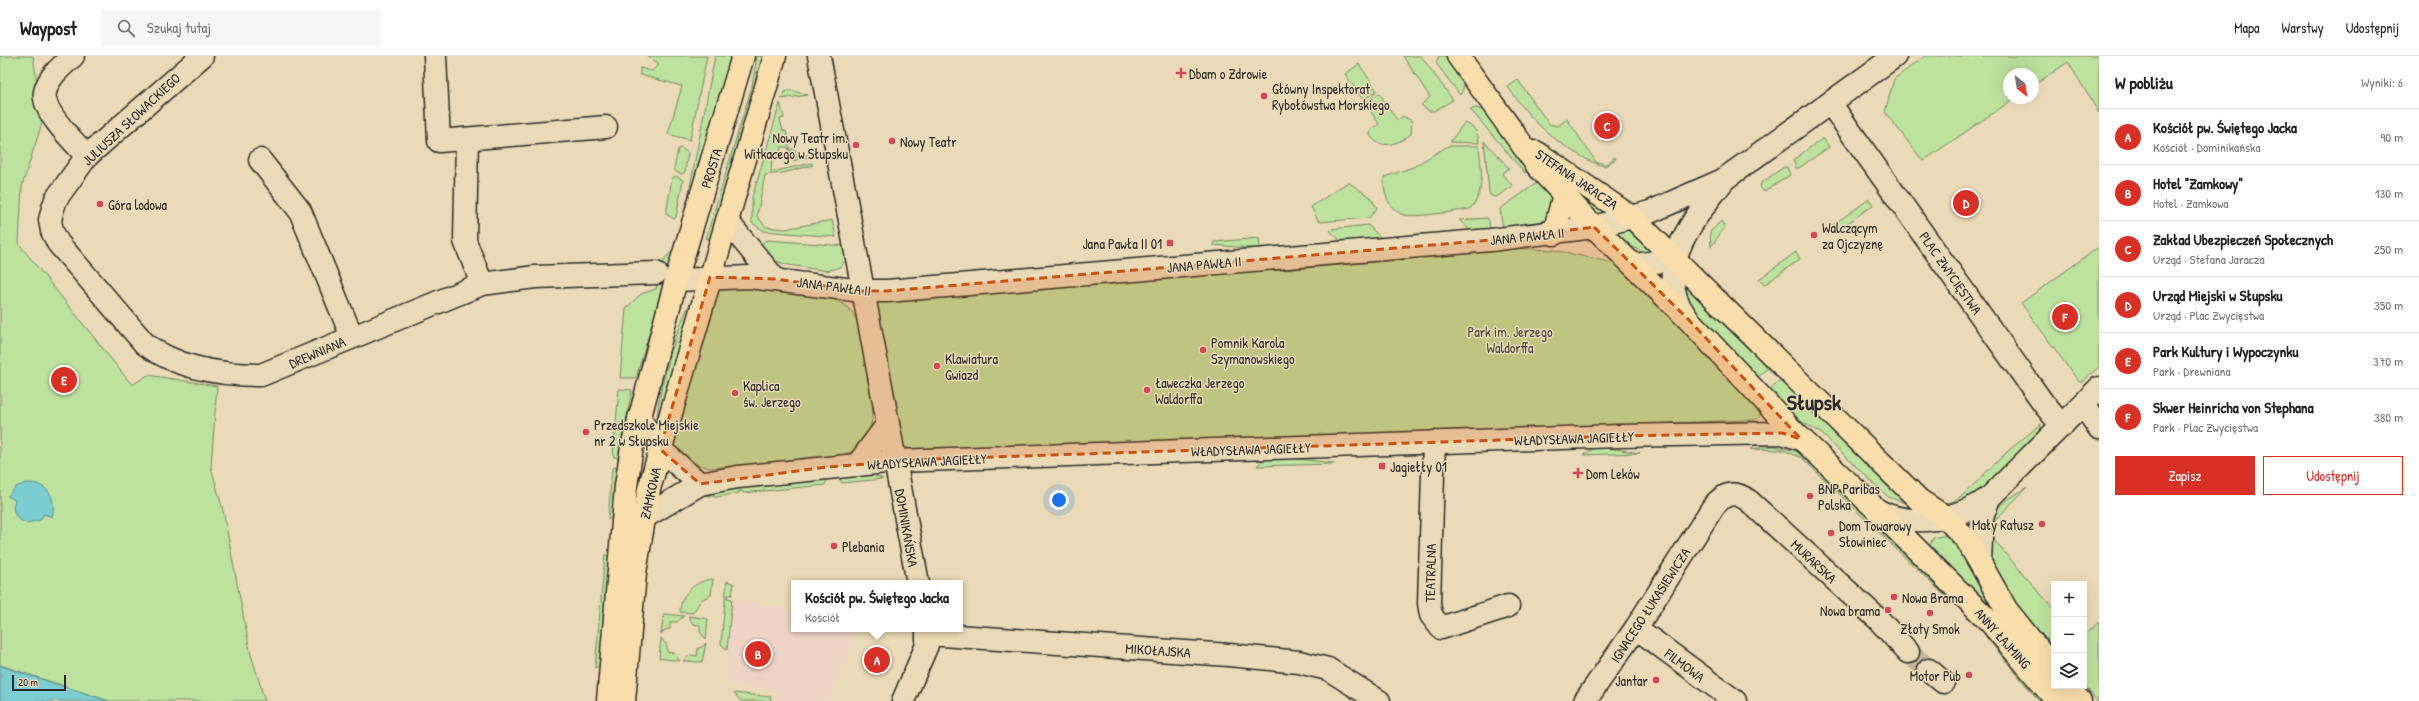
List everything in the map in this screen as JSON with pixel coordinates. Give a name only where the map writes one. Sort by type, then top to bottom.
[{"type":"main road","name":"PROSTA","points":[[676,280],[743,56]]},
{"type":"main road","points":[[727,222],[776,56]]},
{"type":"main road","name":"STEFANA JARACZA","points":[[1458,56],[1497,113],[1520,141],[1539,168],[1594,227]]},
{"type":"main road","name":"STEFANA JARACZA","points":[[1520,141],[1633,218]]},
{"type":"main road","points":[[1554,234],[1564,194]]},
{"type":"main road","points":[[1633,218],[1676,258],[1919,500],[1945,517]]},
{"type":"main road","name":"ZAMKOWA","points":[[624,701],[635,573],[644,518],[660,448],[727,222]]},
{"type":"main road","points":[[1594,227],[1635,265],[1687,318],[1744,381],[1802,439],[1878,510]]},
{"type":"main road","name":"ZAMKOWA","points":[[608,701],[626,486],[639,418],[676,280]]},
{"type":"main road","name":"ANNY ŁAJMING","points":[[1878,510],[1995,627],[2057,701]]},
{"type":"main road","name":"ANNY ŁAJMING","points":[[1945,517],[1967,540],[2006,608],[2051,664]]},
{"type":"main road","points":[[2070,689],[2080,701]]},
{"type":"street","points":[[73,56],[50,80],[44,94],[47,106],[63,130],[87,156]]},
{"type":"street","name":"JULIUSZA SŁOWACKIEGO","points":[[53,208],[56,199],[87,156],[202,56]]},
{"type":"street","points":[[435,56],[439,141],[606,127]]},
{"type":"street","name":"DOMINIKAŃSKA","points":[[819,56],[887,425],[896,461],[917,580]]},
{"type":"street","points":[[1633,218],[1656,210],[1723,180],[1895,56]]},
{"type":"street","name":"PLAC ZWYCIĘSTWA","points":[[1830,104],[2043,403],[2062,426]]},
{"type":"street","points":[[467,139],[464,241],[482,284]]},
{"type":"street","points":[[260,160],[300,211],[352,337]]},
{"type":"street","points":[[1687,318],[1679,307],[1672,287],[1671,274],[1676,258],[1693,221],[1723,180]]},
{"type":"street","name":"DREWNIANA","points":[[53,208],[50,220],[52,231],[58,243],[145,344],[160,355],[197,367],[238,375],[261,375],[482,284],[535,277],[656,272]]},
{"type":"street","name":"JANA PAWŁA II","points":[[676,280],[710,277],[775,279],[862,291],[895,290],[1554,234],[1633,218]]},
{"type":"street","points":[[727,222],[775,279]]},
{"type":"street","points":[[1635,265],[1676,258]]},
{"type":"street","points":[[1878,510],[1886,515],[1902,518],[1945,517],[1969,510],[1989,498],[2099,388]]},
{"type":"street","points":[[2083,405],[2099,428]]},
{"type":"street","points":[[639,418],[660,448],[700,484]]},
{"type":"street","points":[[858,464],[887,425]]},
{"type":"street","name":"WŁADYSŁAWA JAGIEŁŁY","points":[[644,518],[700,484],[738,477],[896,461],[1434,442],[1782,433],[1802,439]]},
{"type":"street","name":"TEATRALNA","points":[[1434,442],[1429,603],[1431,615],[1441,628],[1508,606]]},
{"type":"street","name":"MURARSKA","points":[[1713,507],[1722,497],[1729,494],[1736,493],[1749,501],[1879,620],[1908,652]]},
{"type":"street","points":[[1980,561],[1982,518],[1989,498]]},
{"type":"street","name":"IGNACEGO ŁUKASIEWICZA","points":[[1585,701],[1636,628],[1713,507]]},
{"type":"street","name":"FILMOWA","points":[[1636,628],[1735,701]]},
{"type":"street","points":[[902,701],[927,645],[927,632]]},
{"type":"street","name":"MIKOŁAJSKA","points":[[927,632],[1299,662],[1328,669],[1379,701]]},
{"type":"highlighted area","points":[[1594,227],[1687,318],[1801,439],[1782,433],[1619,436],[933,459],[827,467],[700,484],[660,449],[710,277],[775,279],[862,291],[887,291],[1491,240]]},
{"type":"shaded area","points":[[732,599],[778,607],[791,611],[791,632],[856,633],[828,701],[776,701],[777,691],[723,683]]},
{"type":"green space","points":[[0,56],[33,56],[43,120],[22,186],[19,244],[132,385],[148,375],[217,386],[211,467],[223,510],[250,651],[265,701],[109,701],[0,665]]},
{"type":"green space","points":[[648,56],[707,56],[690,140],[668,134],[682,86],[640,75],[640,68],[652,71],[659,64]]},
{"type":"green space","points":[[715,56],[732,56],[685,213]]},
{"type":"green space","points":[[757,56],[766,56],[712,239],[706,238],[752,86]]},
{"type":"green space","points":[[1403,56],[1421,56],[1453,100],[1434,111],[1429,111],[1421,105],[1430,97]]},
{"type":"green space","points":[[1439,56],[1447,56],[1460,75],[1463,90],[1460,95],[1436,63]]},
{"type":"green space","points":[[1925,56],[2099,56],[2099,113],[2068,62],[2039,82],[2039,68],[2003,68],[2003,104],[2006,104],[1923,161],[1885,112],[1894,79]]},
{"type":"green space","points":[[1359,64],[1377,91],[1363,100],[1345,74]]},
{"type":"green space","points":[[1518,80],[1549,124],[1558,126],[1567,119],[1596,162],[1606,164],[1615,157],[1616,159],[1605,166],[1597,164],[1574,152],[1555,139],[1522,107],[1508,87]]},
{"type":"green space","points":[[788,90],[808,95],[781,99],[783,94]]},
{"type":"green space","points":[[1379,93],[1397,120],[1403,116],[1412,121],[1411,134],[1396,143],[1379,143],[1370,135],[1371,130],[1379,124],[1365,103]]},
{"type":"green space","points":[[780,103],[784,118],[780,119],[783,131],[786,131],[790,150],[795,149],[796,157],[822,153],[793,161],[789,158],[790,152],[787,147],[781,147],[779,158],[772,160],[771,172],[812,163],[813,165],[783,173],[765,175],[757,216],[766,227],[785,229],[832,220],[836,237],[764,231],[752,223],[752,198]]},
{"type":"green space","points":[[1476,108],[1483,110],[1530,174],[1524,172],[1470,109]]},
{"type":"green space","points":[[1464,123],[1471,126],[1475,130],[1479,143],[1450,142]]},
{"type":"green space","points":[[1823,138],[1829,147],[1799,168],[1796,168],[1793,160]]},
{"type":"green space","points":[[1484,141],[1509,168],[1502,174],[1513,186],[1496,197],[1491,196],[1489,192]]},
{"type":"green space","points":[[1448,146],[1479,146],[1481,171],[1480,187],[1475,202],[1470,209],[1417,216],[1409,216],[1399,213],[1390,204],[1384,188],[1384,177],[1413,167]]},
{"type":"green space","points":[[681,148],[688,153],[685,172],[682,174],[676,172],[674,169],[678,149]]},
{"type":"green space","points":[[1784,167],[1787,167],[1790,175],[1764,192],[1760,187],[1761,183]]},
{"type":"green space","points":[[676,176],[683,180],[676,217],[674,219],[666,214],[672,178]]},
{"type":"green space","points":[[1541,180],[1553,198],[1548,217],[1540,224],[1503,230],[1500,209]]},
{"type":"green space","points":[[1348,182],[1371,198],[1377,208],[1369,218],[1319,222],[1311,207]]},
{"type":"green space","points":[[1567,184],[1611,212],[1596,216]]},
{"type":"green space","points":[[1869,199],[1873,205],[1837,231],[1833,225]]},
{"type":"green space","points":[[1487,218],[1489,221],[1490,231],[1472,232],[1459,220]]},
{"type":"green space","points":[[1721,221],[1725,227],[1711,247],[1710,232]]},
{"type":"green space","points":[[1368,225],[1382,239],[1343,243],[1330,231],[1332,229]]},
{"type":"green space","points":[[1632,229],[1661,256],[1659,261],[1627,244],[1614,234]]},
{"type":"green space","points":[[1259,238],[1260,249],[1213,245],[1214,242]]},
{"type":"green space","points":[[767,240],[845,246],[846,260],[840,267],[827,271],[789,265],[772,260],[759,245]]},
{"type":"green space","points":[[2099,247],[2099,367],[2082,382],[2079,382],[2021,303]]},
{"type":"green space","name":"Park im. Jerzego Waldorffa","points":[[1505,248],[1554,250],[1623,265],[1761,413],[1760,416],[1755,420],[1459,432],[912,450],[903,446],[876,302]]},
{"type":"green space","points":[[674,250],[636,378],[620,378],[626,308],[641,294],[656,289],[665,258]]},
{"type":"green space","points":[[1796,252],[1800,259],[1764,285],[1759,279]]},
{"type":"green space","points":[[724,285],[834,299],[842,303],[852,312],[860,329],[872,400],[870,427],[865,439],[857,448],[843,455],[711,468],[688,463],[672,450],[716,286]]},
{"type":"green space","points":[[1688,288],[1771,365],[1756,379],[1695,313],[1685,291]]},
{"type":"green space","points":[[693,300],[658,421],[660,398],[669,359],[682,321]]},
{"type":"green space","points":[[1783,377],[1906,502],[1905,503],[1888,497],[1822,434],[1796,418],[1768,391]]},
{"type":"green space","points":[[619,389],[632,390],[619,459],[613,456]]},
{"type":"green space","points":[[2041,424],[2040,433],[1975,496],[1948,506],[1941,503],[1952,502],[1963,495],[2008,451]]},
{"type":"green space","points":[[1774,446],[1796,451],[1809,459],[1953,600],[1952,603],[1802,458],[1783,450],[1750,449]]},
{"type":"green space","points":[[1594,448],[1608,448],[1640,453],[1584,455]]},
{"type":"green space","points":[[1279,457],[1334,464],[1257,466],[1265,458]]},
{"type":"green space","points":[[615,467],[618,469],[613,516],[608,520],[612,469]]},
{"type":"green space","points":[[870,474],[883,479],[842,483],[839,477]]},
{"type":"green space","points":[[828,478],[825,485],[743,493],[742,491],[739,491],[739,493],[716,497],[705,495],[736,487]]},
{"type":"green space","points":[[2027,487],[1995,521],[1991,537],[2051,606],[2051,648],[2002,587],[1993,568],[1987,550],[1988,531],[1995,512],[2006,501]]},
{"type":"green space","points":[[1951,534],[1967,554],[1973,575],[1989,604],[1929,547],[1933,538]]},
{"type":"green space","points":[[605,554],[610,559],[601,665],[595,668]]},
{"type":"green space","points":[[713,579],[711,595],[701,600],[693,613],[680,612],[683,599],[690,589],[701,582]]},
{"type":"green space","points":[[727,581],[734,584],[732,595],[728,595],[727,598],[732,599],[727,650],[721,644]]},
{"type":"green space","points":[[664,614],[684,616],[677,622],[670,622],[670,629],[665,630],[661,634]]},
{"type":"green space","points":[[688,616],[708,619],[706,639],[700,632],[700,625],[693,624]]},
{"type":"green space","points":[[2099,622],[2099,701],[2097,701],[2087,689],[2087,632]]},
{"type":"green space","points":[[1988,634],[2043,701],[2039,701],[1986,637]]},
{"type":"green space","points":[[661,638],[667,645],[667,652],[674,653],[680,661],[659,658]]},
{"type":"green space","points":[[706,643],[702,662],[683,661],[690,655],[697,656],[698,648],[702,647]]},
{"type":"green space","points":[[734,693],[771,697],[770,701],[741,701]]},
{"type":"water","points":[[26,483],[40,485],[49,492],[53,503],[52,517],[44,514],[40,520],[26,523],[17,517],[13,508],[15,500],[8,496],[16,487]]},
{"type":"water","points":[[0,665],[4,667],[109,701],[0,701]]},
{"type":"tunnel","points":[[1908,652],[1929,670]]},
{"type":"place","name":"Dbam o Zdrowie","points":[[1181,73]]},
{"type":"place","name":"Główny Inspektorat Rybołówstwa Morskiego","points":[[1264,96]]},
{"type":"place","name":"Zakład Ubezpieczeń Społecznych","points":[[1607,126]]},
{"type":"place","name":"Nowy Teatr","points":[[892,141]]},
{"type":"place","name":"Nowy Teatr im. Witkacego w Słupsku","points":[[856,145]]},
{"type":"place","name":"Urząd Miejski w Słupsku","points":[[1966,203]]},
{"type":"place","name":"Góra lodowa","points":[[100,204]]},
{"type":"place","name":"Walczącym za Ojczyznę","points":[[1814,235]]},
{"type":"place","name":"Jana Pawła II 01","points":[[1170,243]]},
{"type":"place","name":"Skwer Heinricha von Stephana","points":[[2065,317]]},
{"type":"place","name":"Pomnik Karola Szymanowskiego","points":[[1203,350]]},
{"type":"place","name":"Klawiatura Gwiazd","points":[[937,366]]},
{"type":"place","name":"Park Kultury i Wypoczynku","points":[[64,380]]},
{"type":"place","name":"Ławeczka Jerzego Waldorffa","points":[[1147,390]]},
{"type":"place","name":"Kaplica św. Jerzego","points":[[735,393]]},
{"type":"place","name":"Przedszkole Miejskie nr 2 w Słupsku","points":[[586,432]]},
{"type":"place","name":"Jagiełły 01","points":[[1382,466]]},
{"type":"place","name":"Dom Leków","points":[[1578,473]]},
{"type":"place","name":"BNP Paribas Polska","points":[[1810,496]]},
{"type":"place","name":"Mały Ratusz","points":[[2042,524]]},
{"type":"place","name":"Dom Towarowy Słowiniec","points":[[1831,533]]},
{"type":"place","name":"Plebania","points":[[834,546]]},
{"type":"place","name":"Nowa Brama","points":[[1894,597]]},
{"type":"place","name":"Nowa brama","points":[[1888,610]]},
{"type":"place","name":"Złoty Smok","points":[[1930,613]]},
{"type":"place","name":"Hotel \"Zamkowy\"","points":[[758,654]]},
{"type":"place","name":"Kościół pw. Świętego Jacka","points":[[877,660]]},
{"type":"place","name":"Motor Pub","points":[[1969,675]]},
{"type":"place","name":"Jantar","points":[[1656,680]]},
{"type":"district","name":"Słupsk","points":[[1814,402]]}]
